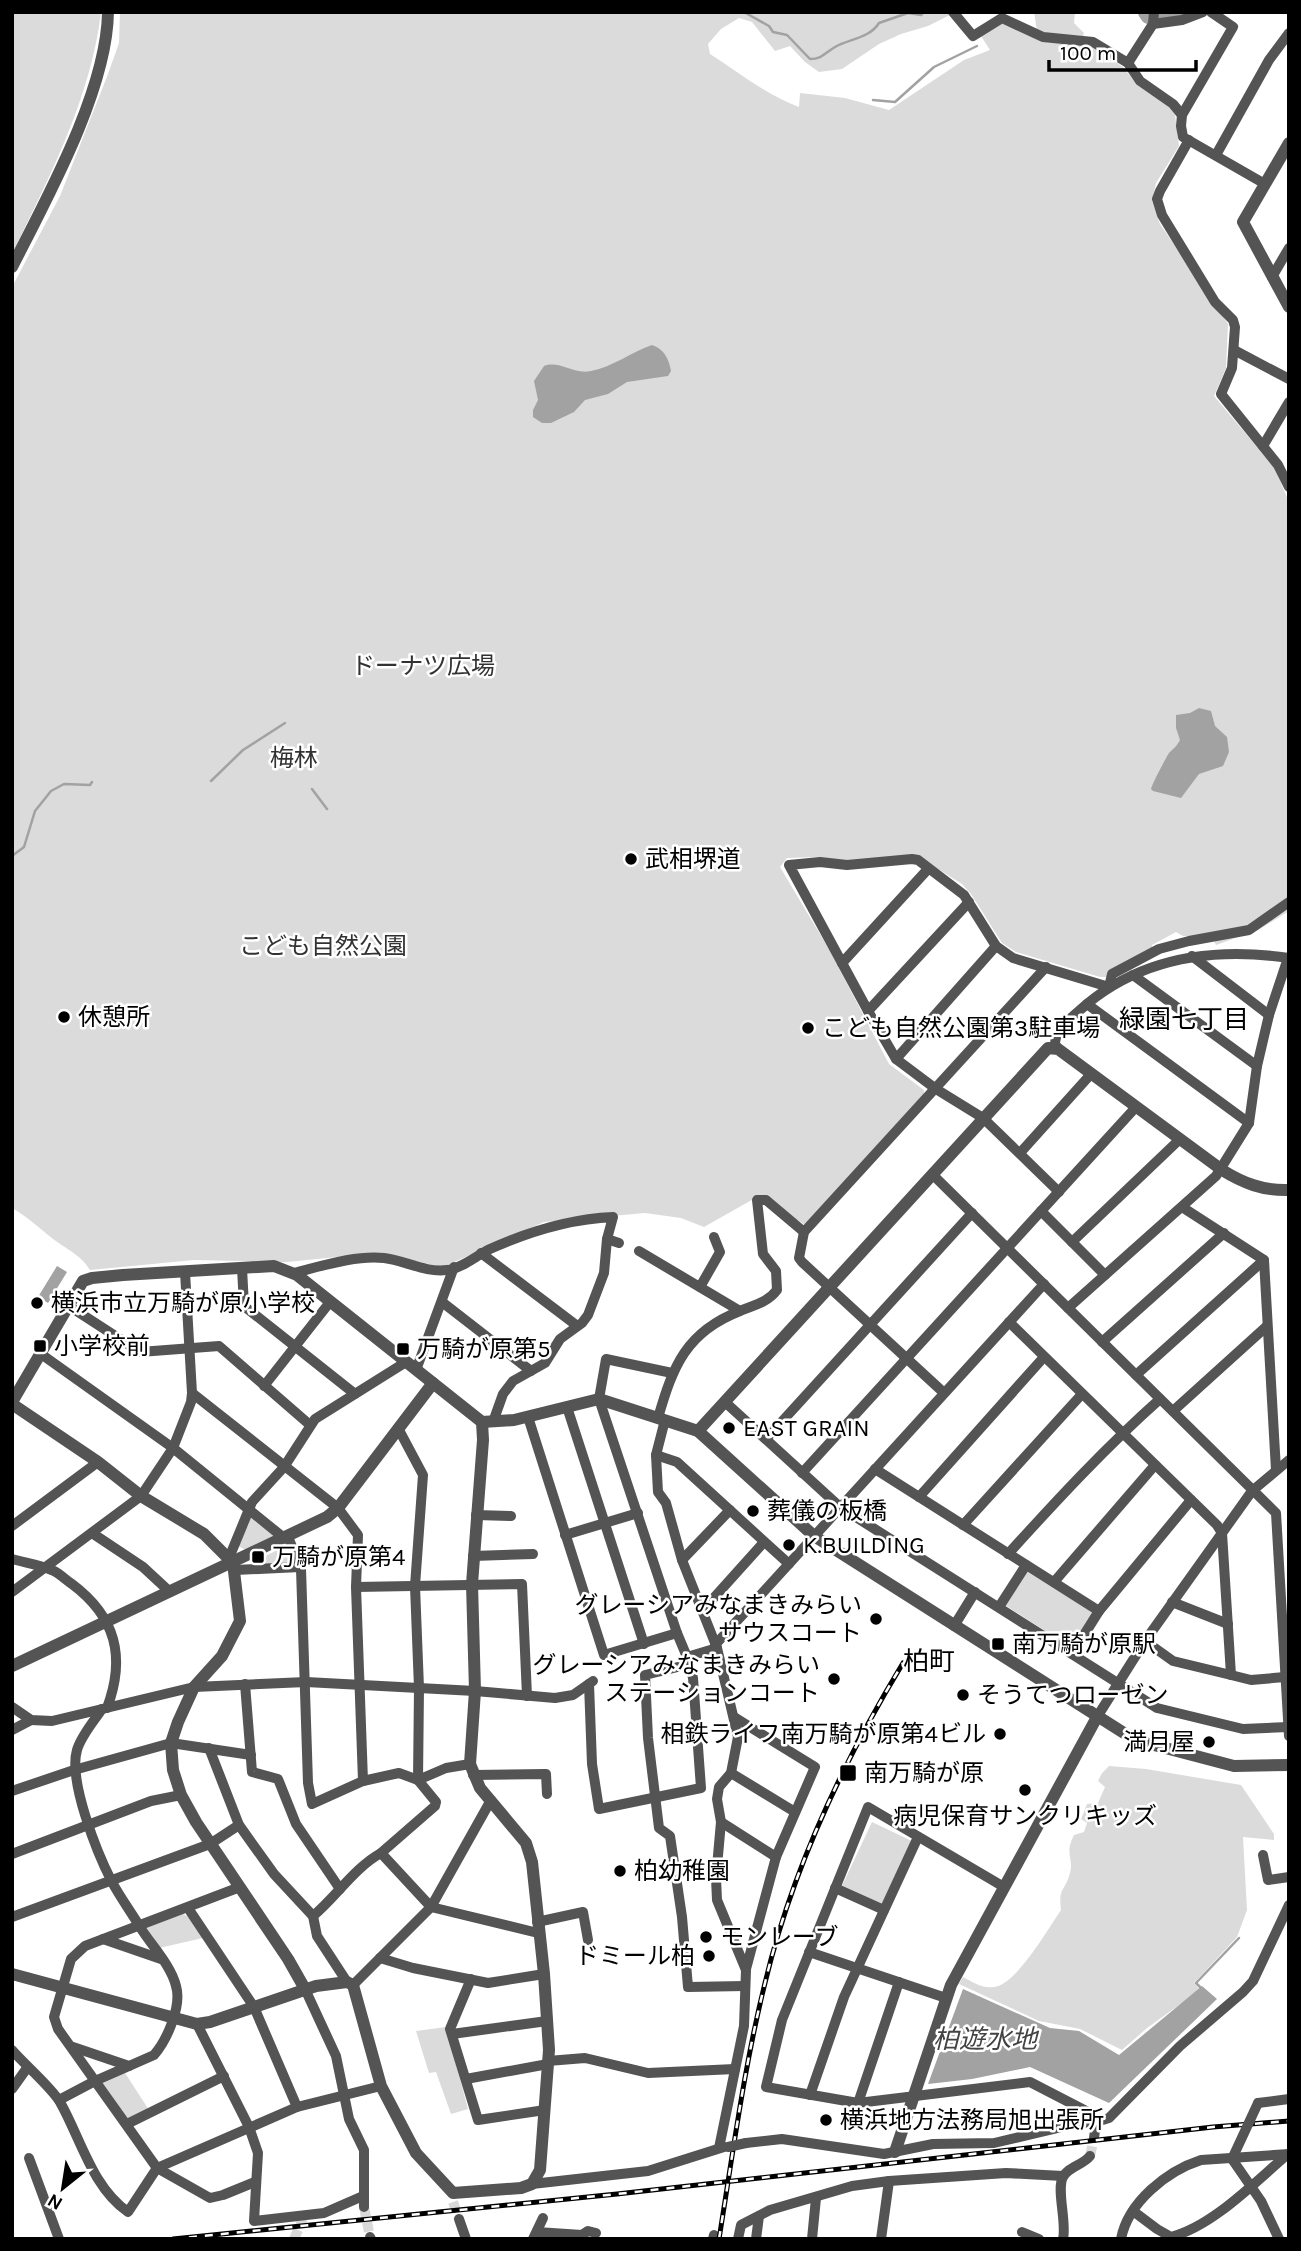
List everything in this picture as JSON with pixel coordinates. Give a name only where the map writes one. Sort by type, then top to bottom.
[{"type":"street","points":[[12,267],[49,193],[84,111],[104,45],[108,12]]},
{"type":"street","points":[[953,12],[973,36],[1002,18],[1043,37],[1093,41],[1128,63],[1140,81],[1172,104],[1182,115]]},
{"type":"street","points":[[1128,63],[1153,24],[1154,12]]},
{"type":"street","points":[[1153,24],[1182,20],[1203,12]]},
{"type":"street","points":[[1211,12],[1233,27],[1182,115],[1183,136],[1265,184]]},
{"type":"street","points":[[1216,155],[1269,61],[1289,33]]},
{"type":"street","points":[[1189,140],[1157,199],[1162,215],[1215,302],[1233,320],[1233,368],[1221,394],[1278,465],[1289,487]]},
{"type":"street","points":[[1289,143],[1243,222],[1289,307]]},
{"type":"street","points":[[1272,277],[1289,248]]},
{"type":"street","points":[[1234,349],[1289,380]]},
{"type":"street","points":[[1263,446],[1289,402]]},
{"type":"street","points":[[1059,1192],[982,1118],[936,1089],[896,1059],[789,865],[820,862],[846,865],[918,860],[957,887],[996,946],[1013,958],[1109,987]]},
{"type":"street","points":[[842,963],[928,869]]},
{"type":"street","points":[[868,1012],[969,902]]},
{"type":"street","points":[[1109,987],[1112,974],[1159,949],[1249,930],[1289,902]]},
{"type":"street","points":[[896,1059],[996,946]]},
{"type":"street","points":[[1058,1049],[1055,1044],[1057,1034],[1087,1004],[1109,987],[1133,975],[1192,956],[1240,953],[1288,958],[1269,1015],[1257,1066],[1249,1123],[1222,1170],[1068,1308]]},
{"type":"street","points":[[1192,956],[1269,1015]]},
{"type":"street","points":[[943,1392],[800,1258],[804,1232],[1046,967]]},
{"type":"street","points":[[1133,975],[1257,1066]]},
{"type":"street","points":[[1087,1004],[1249,1123]]},
{"type":"street","points":[[698,1431],[1043,1051],[1053,1046],[1236,1179],[1266,1189],[1289,1190]]},
{"type":"street","points":[[1020,1153],[1091,1074]]},
{"type":"street","points":[[802,1473],[1136,1107]]},
{"type":"street","points":[[1072,1242],[1179,1140]]},
{"type":"street","points":[[932,1174],[1276,1513],[1284,1578],[1285,1676],[1289,1736]]},
{"type":"street","points":[[746,1970],[717,1900],[716,1878],[721,1822],[717,1799],[719,1787],[731,1773],[738,1737],[716,1647],[682,1560],[666,1503],[658,1492],[656,1455],[672,1373],[688,1345],[698,1335],[740,1311],[771,1298],[777,1290],[776,1271],[763,1254],[757,1200],[766,1200],[804,1232]]},
{"type":"street","points":[[1182,1207],[1264,1260]]},
{"type":"street","points":[[1041,1211],[1105,1275]]},
{"type":"street","points":[[765,1439],[972,1213]]},
{"type":"street","points":[[294,1273],[357,1259],[383,1258],[429,1269],[448,1270],[481,1254],[564,1222],[613,1217],[607,1239],[604,1273],[588,1315],[560,1339],[545,1363],[513,1381],[487,1422],[476,1515],[472,1584],[475,1691],[472,1770],[491,1800],[526,1843],[532,1862],[544,1975],[548,2062],[540,2170],[533,2183]]},
{"type":"street","points":[[1102,1342],[1224,1233]]},
{"type":"street","points":[[700,1287],[720,1252],[714,1237]]},
{"type":"street","points":[[607,1239],[619,1243]]},
{"type":"street","points":[[639,1251],[740,1311]]},
{"type":"street","points":[[481,1254],[576,1325]]},
{"type":"street","points":[[1264,1260],[1276,1470]]},
{"type":"street","points":[[1136,1375],[1264,1260]]},
{"type":"street","points":[[300,1567],[232,1564],[204,1534],[141,1496],[98,1462],[12,1403],[83,1281],[92,1278],[274,1266],[294,1273],[433,1383],[487,1422],[528,1417],[599,1399],[698,1431],[814,1536],[1135,1740],[1234,1766],[1289,1765]]},
{"type":"street","points":[[197,2024],[250,2127],[258,2153],[254,2221],[304,2218],[363,2202],[364,2150],[349,2119],[336,2056],[288,1959],[210,1844],[181,1795],[173,1769],[171,1743],[194,1686],[222,1656],[238,1628],[240,1621],[232,1564],[248,1509],[284,1467],[315,1419],[355,1394],[411,1366],[442,1302],[454,1267]]},
{"type":"street","points":[[242,1268],[244,1306],[355,1394]]},
{"type":"street","points":[[12,1592],[141,1496],[173,1448],[192,1393],[185,1272]]},
{"type":"street","points":[[745,1986],[688,1987],[682,1917],[670,1836],[659,1828],[643,1675],[689,1660],[716,1647],[943,1392],[1044,1284]]},
{"type":"street","points":[[264,1386],[330,1302]]},
{"type":"street","points":[[442,1302],[531,1371]]},
{"type":"street","points":[[69,1306],[140,1352],[219,1346],[310,1425]]},
{"type":"street","points":[[1009,1322],[1222,1533],[1231,1675]]},
{"type":"street","points":[[1173,1411],[1267,1326]]},
{"type":"street","points":[[41,1354],[173,1448],[286,1537],[300,1567],[312,1804],[363,1781],[399,1773],[418,1780],[436,1802],[435,1806],[381,1853],[370,1859],[330,1902],[313,1916]]},
{"type":"street","points":[[919,1497],[1044,1357]]},
{"type":"street","points":[[12,1730],[31,1720],[52,1721],[194,1686],[306,1682],[555,1698],[573,1695],[591,1682],[592,1764],[599,1809],[701,1788],[693,1678],[689,1660],[677,1633],[599,1399],[606,1359],[672,1373]]},
{"type":"street","points":[[12,1666],[327,1517],[338,1508],[433,1383]]},
{"type":"street","points":[[192,1393],[338,1508],[358,1535],[356,1587],[363,1781]]},
{"type":"street","points":[[962,1525],[1082,1394]]},
{"type":"street","points":[[1008,1554],[1072,1483],[1160,1399]]},
{"type":"street","points":[[725,1402],[840,1507],[1157,1708],[1243,1729],[1288,1727]]},
{"type":"street","points":[[567,1407],[644,1644]]},
{"type":"street","points":[[528,1417],[604,1655],[677,1633]]},
{"type":"street","points":[[398,1428],[423,1475],[415,1586],[419,1688],[418,1780]]},
{"type":"street","points":[[656,1455],[677,1462],[789,1564]]},
{"type":"street","points":[[895,2152],[951,1985],[1097,1717],[1144,1641],[1252,1491],[1289,1460]]},
{"type":"street","points":[[12,1526],[98,1462]]},
{"type":"street","points":[[1054,1582],[1155,1465]]},
{"type":"street","points":[[875,1469],[1099,1612]]},
{"type":"street","points":[[1072,1654],[1099,1612],[1191,1500]]},
{"type":"street","points":[[682,1560],[730,1510]]},
{"type":"street","points":[[565,1535],[638,1513]]},
{"type":"street","points":[[476,1515],[511,1516]]},
{"type":"street","points":[[92,1533],[143,1567],[170,1592]]},
{"type":"street","points":[[702,1611],[764,1542]]},
{"type":"street","points":[[473,1556],[533,1555]]},
{"type":"street","points":[[12,1559],[54,1571],[90,1597],[107,1623],[115,1646],[116,1680],[104,1708],[77,1748],[74,1770],[89,1823],[112,1881],[176,1985],[177,2000],[173,2019],[154,2055],[94,2081],[59,2100]]},
{"type":"street","points":[[999,1608],[1026,1565]]},
{"type":"street","points":[[356,1587],[522,1584],[527,1696]]},
{"type":"street","points":[[954,1626],[975,1592]]},
{"type":"street","points":[[1172,1602],[1228,1624]]},
{"type":"street","points":[[1144,1641],[1173,1661],[1251,1680],[1285,1676]]},
{"type":"street","points":[[245,1684],[252,1772],[278,1779],[296,1824],[340,1889]]},
{"type":"street","points":[[12,1707],[31,1720]]},
{"type":"street","points":[[724,2148],[744,2026],[746,1970],[776,1857],[815,1767],[734,1717]]},
{"type":"street","points":[[12,1791],[74,1770],[171,1743],[251,1755]]},
{"type":"street","points":[[209,1748],[239,1825],[274,1874],[313,1916],[317,1936],[350,1983],[381,2086],[416,2153],[453,2198],[521,2189],[533,2183],[648,2171],[746,2143],[782,2140],[884,2154],[933,2144],[994,2143],[1109,2118],[1180,2046],[1243,1993],[1252,1981],[1289,1905]]},
{"type":"street","points":[[418,1780],[446,1768],[546,1774],[547,1794]]},
{"type":"street","points":[[731,1773],[795,1812]]},
{"type":"street","points":[[12,1854],[151,1801],[181,1795]]},
{"type":"street","points":[[12,1974],[197,2024],[329,1982],[350,1983],[380,1958],[431,1907],[491,1800]]},
{"type":"street","points":[[1004,1887],[868,1807],[782,2020],[766,2087],[858,2103],[1030,2082],[1090,2113],[1096,2122],[1094,2138]]},
{"type":"street","points":[[721,1822],[776,1857]]},
{"type":"street","points":[[12,1917],[210,1844],[239,1825]]},
{"type":"street","points":[[810,2095],[844,1997],[918,1837]]},
{"type":"street","points":[[381,1853],[431,1907],[538,1927],[583,1912],[588,1940]]},
{"type":"street","points":[[1263,1855],[1268,1880],[1289,1877]]},
{"type":"street","points":[[240,1886],[77,1951],[71,1959],[61,1987],[54,2017],[58,2029],[158,2168],[210,2198],[255,2182]]},
{"type":"street","points":[[835,1888],[884,1910]]},
{"type":"street","points":[[188,1908],[254,2007],[297,2107]]},
{"type":"street","points":[[103,1940],[161,1959]]},
{"type":"street","points":[[809,1952],[946,1998]]},
{"type":"street","points":[[380,1958],[413,1968],[488,1983],[544,1975]]},
{"type":"street","points":[[471,1979],[450,2029],[478,2120],[545,2109]]},
{"type":"street","points":[[858,2103],[899,1982]]},
{"type":"street","points":[[452,2034],[547,2021]]},
{"type":"street","points":[[73,2047],[129,2066]]},
{"type":"street","points":[[12,2050],[59,2100],[82,2151],[113,2201],[128,2212],[158,2168],[297,2107],[381,2086]]},
{"type":"street","points":[[466,2079],[548,2062],[585,2058],[648,2073],[735,2069]]},
{"type":"street","points":[[12,2090],[27,2068]]},
{"type":"street","points":[[127,2124],[223,2076]]},
{"type":"street","points":[[1231,2159],[1258,2103],[1289,2099]]},
{"type":"street","points":[[1121,2239],[1133,2211],[1143,2197],[1190,2164],[1201,2160],[1289,2154]]},
{"type":"street","points":[[1133,2211],[1171,2236],[1183,2234],[1208,2220],[1289,2154]]},
{"type":"street","points":[[738,2239],[741,2225],[770,2210],[852,2186],[1006,2173],[1063,2176],[1090,2156]]},
{"type":"street","points":[[29,2158],[59,2239]]},
{"type":"street","points":[[1231,2159],[1268,2211],[1279,2239]]},
{"type":"street","points":[[1063,2176],[1061,2185],[1066,2226],[1063,2239]]},
{"type":"street","points":[[881,2239],[889,2181]]},
{"type":"street","points":[[812,2239],[816,2198]]},
{"type":"street","points":[[756,2239],[758,2216]]},
{"type":"street","points":[[543,2218],[535,2235],[582,2235],[587,2231],[596,2232]]},
{"type":"street","points":[[458,2219],[466,2239]]},
{"type":"street","points":[[1022,2232],[1039,2239]]},
{"type":"green space","points":[[12,12],[101,12],[88,75],[67,136],[12,254]]},
{"type":"green space","points":[[120,12],[949,12],[950,15],[928,26],[879,44],[842,69],[819,72],[790,46],[775,51],[752,22],[739,18],[721,29],[708,44],[710,54],[764,90],[799,107],[800,93],[845,98],[889,110],[964,60],[990,50],[981,36],[1004,21],[1025,32],[1093,45],[1124,68],[1137,85],[1170,108],[1175,115],[1179,146],[1156,183],[1152,201],[1160,224],[1228,324],[1226,368],[1214,396],[1274,467],[1289,502],[1289,911],[1258,930],[1216,945],[1212,937],[1183,936],[1176,932],[1152,945],[1152,957],[1111,977],[1100,977],[1016,952],[1002,943],[962,884],[916,855],[838,861],[817,857],[787,858],[780,867],[830,951],[889,1064],[924,1090],[924,1096],[805,1225],[764,1197],[757,1197],[704,1227],[681,1218],[645,1213],[544,1222],[443,1267],[378,1253],[287,1262],[194,1260],[90,1270],[76,1255],[12,1208],[12,287],[60,196],[108,74],[119,43]]},
{"type":"green space","points":[[1034,12],[1075,12],[1074,23],[1084,33],[1083,36],[1042,34],[1037,31]]},
{"type":"green space","points":[[251,1514],[275,1536],[246,1550],[238,1546]]},
{"type":"green space","points":[[285,1546],[293,1564],[250,1564]]},
{"type":"green space","points":[[1028,1570],[1093,1613],[1070,1647],[1005,1605]]},
{"type":"green space","points":[[1109,1766],[1146,1769],[1241,1785],[1274,1834],[1274,1840],[1243,1837],[1247,1910],[1237,1937],[1194,1983],[1200,1990],[1147,2028],[1122,2050],[1080,2029],[1039,2021],[959,1984],[963,1977],[986,1987],[1003,1984],[1021,1967],[1040,1942],[1061,1910],[1061,1893],[1071,1868],[1071,1842],[1074,1835],[1084,1832],[1087,1823],[1081,1819],[1087,1804],[1098,1803],[1105,1787],[1098,1781]]},
{"type":"green space","points":[[872,1822],[914,1842],[883,1908],[841,1888]]},
{"type":"green space","points":[[183,1914],[189,1917],[203,1938],[159,1948],[147,1928]]},
{"type":"green space","points":[[446,2027],[468,2109],[451,2114],[436,2072],[429,2073],[416,2031]]},
{"type":"green space","points":[[125,2073],[149,2110],[128,2120],[101,2084]]},
{"type":"water","points":[[652,345],[660,349],[667,359],[671,371],[668,376],[627,382],[608,394],[585,400],[574,412],[551,423],[542,423],[533,417],[538,400],[534,381],[544,366],[556,365],[578,371],[591,371]]},
{"type":"water","points":[[1199,708],[1211,711],[1215,726],[1227,737],[1229,752],[1223,766],[1199,774],[1181,798],[1153,791],[1152,786],[1163,764],[1180,740],[1176,715],[1190,713]]},
{"type":"water","points":[[57,1266],[67,1272],[48,1303],[38,1297]]},
{"type":"water","name":"柏遊水地","points":[[1202,1986],[1217,1999],[1109,2103],[1030,2067],[972,2079],[928,2084],[963,1989],[1050,2028],[1079,2031],[1119,2055]]},
{"type":"waterway","points":[[744,12],[769,26],[773,32],[787,35],[810,59],[821,57],[835,47],[865,35],[879,23],[908,13],[921,15],[924,12]]},
{"type":"waterway","points":[[1147,12],[1149,15],[1183,12]]},
{"type":"waterway","points":[[873,100],[895,102],[934,67],[977,46]]},
{"type":"waterway","points":[[211,781],[243,750],[285,723]]},
{"type":"waterway","points":[[12,856],[24,847],[35,811],[51,791],[64,784],[90,785],[92,782]]},
{"type":"waterway","points":[[312,789],[327,809]]},
{"type":"waterway","points":[[1202,1989],[1196,1983],[1239,1938]]},
{"type":"tunnel","points":[[1090,2156],[1094,2138]]},
{"type":"tunnel","points":[[453,2202],[459,2219]]},
{"type":"tunnel","points":[[364,2207],[370,2237]]},
{"type":"tunnel","points":[[294,2239],[303,2219]]},
{"type":"railway","points":[[719,2239],[751,2046],[776,1941],[805,1858],[840,1778],[903,1663]]},
{"type":"railway","points":[[173,2239],[1289,2121]]},
{"type":"place","name":"武相堺道","points":[[631,859]]},
{"type":"place","name":"休憩所","points":[[64,1017]]},
{"type":"place","name":"こども自然公園第3駐車場","points":[[808,1028]]},
{"type":"place","name":"横浜市立万騎が原小学校","points":[[37,1303]]},
{"type":"place","name":"小学校前","points":[[40,1346]]},
{"type":"place","name":"万騎が原第5","points":[[403,1349]]},
{"type":"place","name":"EAST GRAIN","points":[[729,1428]]},
{"type":"place","name":"葬儀の板橋","points":[[753,1511]]},
{"type":"place","name":"K.BUILDING","points":[[789,1545]]},
{"type":"place","name":"万騎が原第4","points":[[258,1557]]},
{"type":"place","name":"グレーシアみなまきみらい サウスコート","points":[[876,1619]]},
{"type":"place","name":"南万騎が原駅","points":[[998,1644]]},
{"type":"place","name":"グレーシアみなまきみらい ステーションコート","points":[[834,1679]]},
{"type":"place","name":"そうてつローゼン","points":[[963,1695]]},
{"type":"place","name":"相鉄ライフ南万騎が原第4ビル","points":[[1000,1734]]},
{"type":"place","name":"満月屋","points":[[1209,1742]]},
{"type":"place","name":"南万騎が原","points":[[848,1773]]},
{"type":"place","name":"病児保育サンクリキッズ","points":[[1025,1790]]},
{"type":"place","name":"柏幼稚園","points":[[620,1871]]},
{"type":"place","name":"モンレーブ","points":[[706,1937]]},
{"type":"place","name":"ドミール柏","points":[[709,1956]]},
{"type":"place","name":"横浜地方法務局旭出張所","points":[[826,2120]]},
{"type":"district","name":"緑園七丁目","points":[[1184,1019]]},
{"type":"district","name":"柏町","points":[[929,1661]]},
{"type":"park label","name":"ドーナツ広場","points":[[423,666]]},
{"type":"park label","name":"梅林","points":[[294,758]]},
{"type":"park label","name":"こども自然公園","points":[[323,946]]}]
